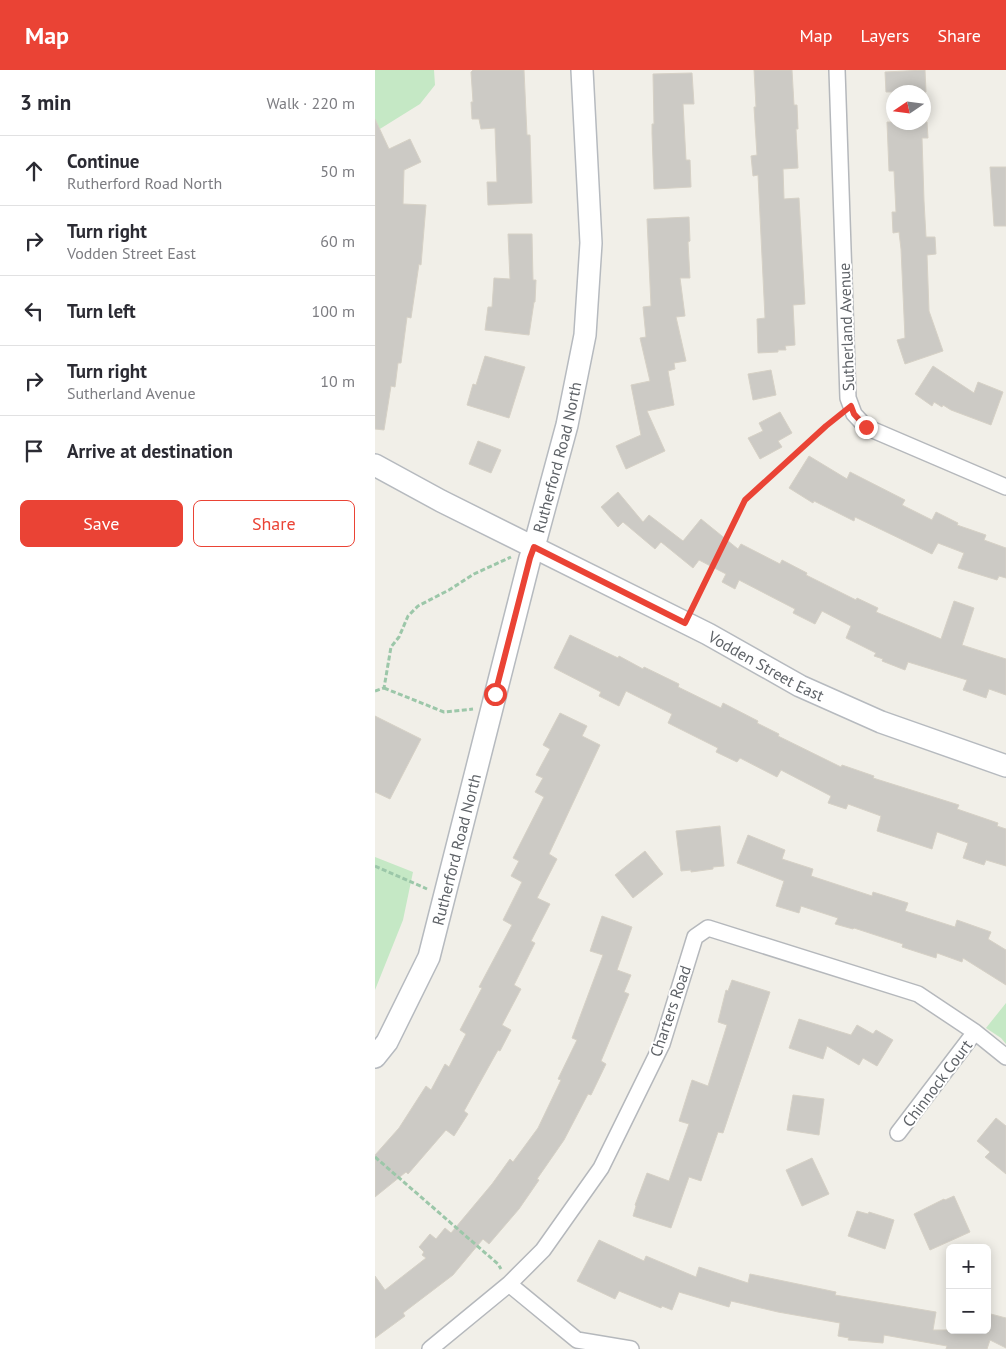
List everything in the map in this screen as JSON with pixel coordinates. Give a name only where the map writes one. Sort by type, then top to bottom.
[{"type":"street","name":"Rutherford Road North","points":[[375,1057],[387,1042],[429,957],[527,566],[534,547],[567,426],[585,335],[591,243],[582,70]]},
{"type":"street","name":"Sutherland Avenue","points":[[837,70],[848,398],[854,414],[866,427],[1006,486]]},
{"type":"street","name":"Vodden Street East","points":[[375,465],[441,501],[685,623],[800,686],[881,722],[1006,766]]},
{"type":"street","name":"Charters Road","points":[[430,1349],[509,1284],[543,1250],[601,1168],[662,1044],[695,937],[708,928],[917,994],[975,1032],[1006,1057]]},
{"type":"street","name":"Chinnock Court","points":[[898,1133],[975,1032]]},
{"type":"street","points":[[509,1284],[577,1340],[631,1349]]},
{"type":"path","points":[[685,623],[745,500],[826,426],[851,406]]},
{"type":"path","points":[[384,688],[391,648],[399,637],[408,616],[418,606],[474,574],[534,547]]},
{"type":"path","points":[[375,691],[384,688],[444,712],[492,706]]},
{"type":"path","points":[[375,866],[444,897]]},
{"type":"path","points":[[375,1156],[498,1264],[509,1284]]},
{"type":"green space","points":[[375,70],[434,70],[435,85],[420,104],[375,132]]},
{"type":"green space","points":[[375,857],[413,872],[403,920],[375,990]]},
{"type":"green space","points":[[1006,1003],[1006,1044],[1001,1038],[986,1028]]},
{"type":"building","points":[[473,70],[524,70],[527,135],[530,135],[532,203],[488,205],[487,182],[497,182],[495,128],[481,129],[479,119],[472,119],[471,72]]},
{"type":"building","points":[[754,70],[792,70],[794,105],[797,105],[798,168],[783,169],[784,199],[799,198],[805,304],[793,305],[795,345],[785,346],[786,350],[778,350],[778,352],[758,353],[757,319],[765,318],[758,175],[753,176],[751,156],[757,155]]},
{"type":"building","points":[[925,70],[926,85],[886,85],[886,92],[885,72]]},
{"type":"building","points":[[692,73],[694,104],[683,104],[686,160],[690,160],[691,187],[654,189],[652,133],[652,124],[654,124],[653,74]]},
{"type":"building","points":[[375,119],[389,149],[410,139],[421,162],[404,170],[403,204],[426,205],[421,265],[419,264],[411,318],[407,317],[401,363],[398,363],[395,387],[391,386],[384,430],[375,429]]},
{"type":"building","points":[[887,130],[928,130],[928,138],[922,138],[926,237],[935,237],[936,254],[927,255],[929,311],[943,351],[905,364],[897,340],[905,338],[901,249],[899,232],[893,233],[892,212],[896,212],[894,171],[889,171]]},
{"type":"building","points":[[990,167],[1006,167],[1006,226],[994,226]]},
{"type":"building","points":[[689,217],[690,278],[680,278],[685,316],[676,317],[686,361],[674,363],[675,369],[668,371],[674,405],[647,411],[665,451],[626,469],[616,446],[641,435],[631,385],[650,381],[640,338],[646,337],[643,307],[651,306],[647,219]]},
{"type":"building","points":[[508,234],[532,234],[533,280],[536,280],[535,302],[529,335],[485,330],[488,307],[492,307],[494,278],[510,279]]},
{"type":"building","points":[[485,356],[525,367],[509,418],[467,405],[473,384],[476,385]]},
{"type":"building","points":[[933,366],[974,393],[978,382],[1003,392],[991,425],[951,410],[943,405],[942,407],[934,402],[932,406],[915,394]]},
{"type":"building","points":[[771,370],[776,395],[753,400],[748,374]]},
{"type":"building","points":[[780,412],[792,433],[778,441],[782,447],[760,459],[748,438],[763,431],[759,423]]},
{"type":"building","points":[[478,441],[501,450],[491,473],[469,464]]},
{"type":"building","points":[[809,456],[847,479],[850,472],[905,500],[902,505],[932,520],[936,512],[958,523],[957,525],[986,535],[984,540],[1006,548],[1006,578],[999,576],[997,580],[958,568],[964,553],[938,543],[932,554],[855,517],[854,521],[814,501],[813,503],[789,488]]},
{"type":"building","points":[[618,492],[643,522],[649,515],[683,541],[701,519],[738,549],[741,544],[780,564],[782,560],[807,573],[806,575],[856,600],[857,598],[878,608],[876,612],[941,639],[954,601],[974,608],[962,645],[1006,659],[1006,695],[989,689],[986,698],[963,690],[967,680],[908,662],[905,670],[882,661],[883,659],[874,656],[876,653],[846,638],[851,626],[822,611],[815,624],[793,613],[795,609],[739,580],[735,589],[722,582],[726,574],[699,560],[693,568],[661,542],[655,549],[623,522],[618,527],[601,507]]},
{"type":"building","points":[[570,635],[618,658],[619,656],[643,669],[644,667],[679,684],[678,687],[721,708],[723,703],[758,721],[757,723],[779,734],[778,736],[841,767],[842,765],[874,776],[873,778],[959,805],[957,809],[998,823],[997,826],[1006,829],[1006,866],[986,860],[984,865],[963,858],[968,843],[937,832],[932,849],[877,831],[881,816],[848,804],[846,809],[828,803],[831,796],[781,770],[777,777],[740,758],[737,762],[716,752],[718,748],[668,723],[672,714],[626,691],[619,706],[599,696],[601,692],[554,668]]},
{"type":"building","points":[[560,713],[587,726],[582,736],[600,745],[549,854],[557,859],[537,898],[550,904],[531,941],[535,943],[514,985],[521,989],[502,1025],[511,1030],[464,1111],[468,1114],[454,1136],[446,1130],[408,1174],[406,1172],[375,1197],[375,1155],[399,1128],[426,1086],[431,1090],[445,1064],[449,1067],[466,1034],[460,1030],[482,988],[479,987],[512,925],[503,920],[522,882],[511,876],[519,861],[513,858],[544,797],[535,792],[543,778],[536,775],[550,749],[543,745]]},
{"type":"building","points":[[375,716],[421,739],[390,799],[375,792]]},
{"type":"building","points":[[720,826],[724,866],[691,872],[691,870],[681,871],[676,831]]},
{"type":"building","points":[[748,835],[785,850],[782,859],[813,869],[811,876],[872,896],[873,892],[908,903],[905,911],[955,927],[957,920],[991,932],[988,939],[1006,950],[1006,985],[963,958],[962,962],[937,953],[936,958],[902,947],[903,944],[854,928],[835,924],[838,918],[801,906],[799,913],[776,906],[784,881],[737,863]]},
{"type":"building","points":[[645,851],[663,874],[633,898],[615,875]]},
{"type":"building","points":[[602,916],[632,927],[617,970],[631,975],[624,992],[629,994],[601,1061],[606,1064],[591,1095],[588,1094],[564,1140],[537,1179],[539,1180],[519,1209],[489,1244],[483,1239],[453,1275],[403,1313],[405,1316],[375,1338],[375,1276],[385,1290],[426,1258],[422,1255],[424,1252],[419,1247],[430,1234],[436,1239],[445,1228],[451,1233],[492,1184],[510,1159],[513,1162],[538,1128],[561,1080],[558,1079],[577,1040],[572,1038],[603,955],[590,951]]},
{"type":"building","points":[[732,980],[770,992],[723,1133],[718,1132],[701,1181],[689,1177],[671,1228],[633,1216],[635,1205],[647,1173],[669,1181],[689,1124],[679,1121],[692,1080],[708,1086],[727,1025],[718,1022],[726,990],[728,991]]},
{"type":"building","points":[[799,1019],[851,1035],[857,1025],[873,1034],[876,1030],[893,1040],[877,1066],[863,1058],[859,1065],[827,1046],[823,1059],[789,1048]]},
{"type":"building","points":[[793,1095],[824,1099],[819,1135],[787,1130]]},
{"type":"building","points":[[996,1118],[1006,1126],[1006,1174],[985,1157],[990,1152],[977,1141]]},
{"type":"building","points":[[812,1158],[829,1194],[802,1206],[786,1170]]},
{"type":"building","points":[[954,1196],[970,1232],[930,1250],[914,1214]]},
{"type":"building","points":[[857,1211],[868,1214],[869,1212],[894,1220],[885,1249],[848,1236]]},
{"type":"building","points":[[599,1240],[644,1261],[646,1256],[696,1277],[699,1267],[748,1283],[750,1274],[836,1292],[835,1295],[936,1312],[933,1330],[946,1330],[946,1334],[991,1334],[991,1314],[1006,1318],[1006,1348],[990,1340],[987,1349],[946,1349],[947,1346],[884,1335],[883,1343],[848,1340],[849,1338],[838,1336],[840,1323],[731,1301],[729,1307],[679,1292],[672,1310],[662,1306],[661,1308],[619,1291],[615,1299],[577,1281]]},
{"type":"route","points":[[495,694],[534,547],[685,623],[745,500],[826,426],[851,406],[854,414],[866,427]]}]
